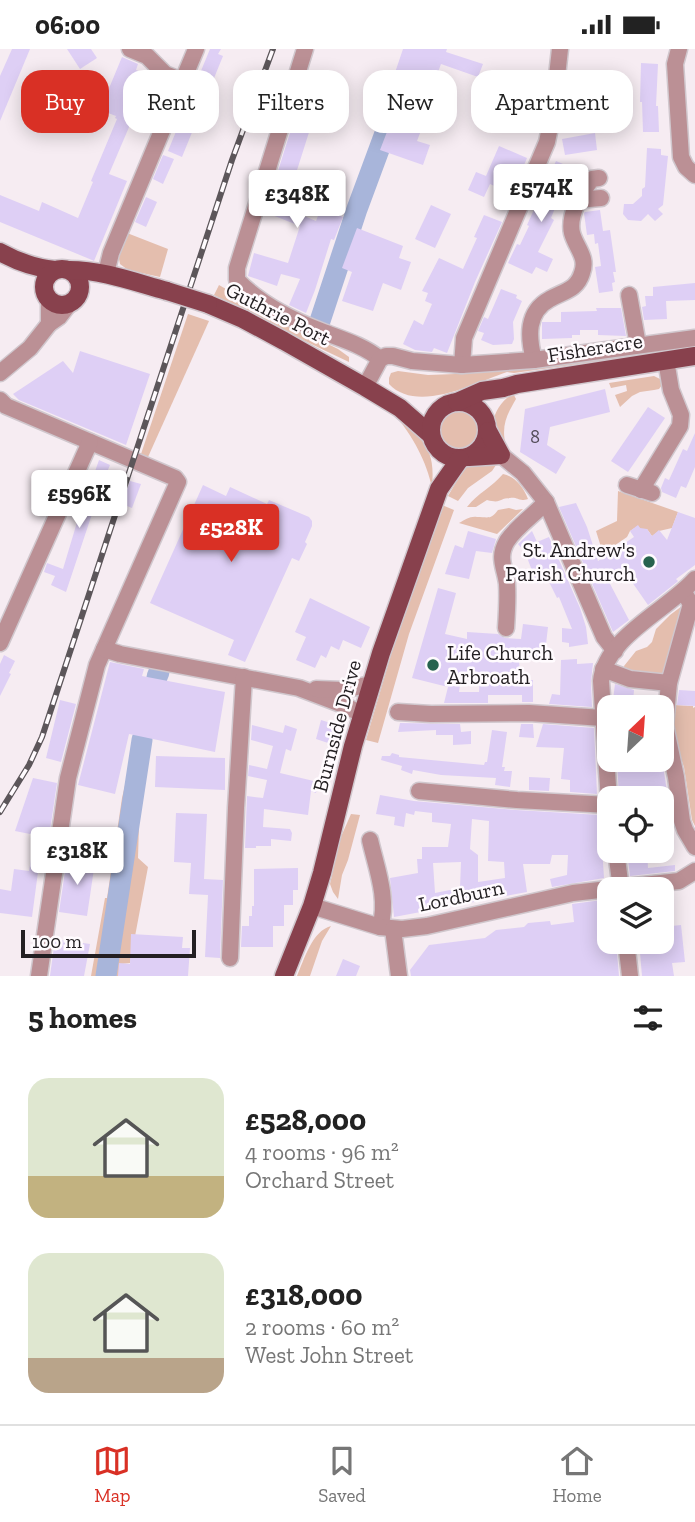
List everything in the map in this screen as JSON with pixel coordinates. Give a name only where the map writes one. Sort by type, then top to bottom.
[{"type":"main road","points":[[0,252],[32,275],[47,295],[58,305],[74,299],[80,283],[78,278],[62,270],[51,273],[45,281],[47,295]]},
{"type":"main road","name":"Guthrie Port","points":[[16,261],[41,268],[106,273],[208,304],[263,330],[365,387],[400,408],[431,435]]},
{"type":"main road","name":"Guthrie Port","points":[[74,299],[95,286],[126,280]]},
{"type":"main road","name":"Fisheracre","points":[[451,404],[482,391],[517,384],[695,356]]},
{"type":"main road","points":[[464,458],[481,449],[485,442],[491,405],[503,388]]},
{"type":"main road","points":[[400,408],[451,404],[466,403],[475,406],[481,412],[501,456],[464,458],[442,453],[433,442],[431,428],[435,415],[451,404]]},
{"type":"main road","name":"Burnside Drive","points":[[284,976],[312,906],[371,684],[439,489],[442,453]]},
{"type":"main road","name":"Burnside Drive","points":[[439,489],[464,458]]},
{"type":"street","points":[[130,49],[147,56],[162,70]]},
{"type":"street","points":[[187,70],[196,49]]},
{"type":"street","points":[[305,49],[237,268],[237,280],[259,301],[310,327],[372,352],[380,359]]},
{"type":"street","points":[[462,365],[464,338],[547,142],[554,112],[560,49]]},
{"type":"street","points":[[679,49],[675,64],[681,157],[693,181]]},
{"type":"street","points":[[106,273],[111,253],[161,133]]},
{"type":"street","points":[[534,360],[529,331],[531,320],[548,300],[572,289],[581,277],[585,265],[572,234],[571,222],[592,179],[599,178]]},
{"type":"street","points":[[582,196],[589,199],[601,198]]},
{"type":"street","points":[[47,295],[48,324]]},
{"type":"street","points":[[629,295],[638,345]]},
{"type":"street","points":[[0,373],[30,348],[48,324],[59,317],[74,299]]},
{"type":"street","points":[[365,387],[380,359],[386,356],[462,365],[534,360],[695,338]]},
{"type":"street","points":[[640,490],[678,432],[681,421],[671,390],[666,360]]},
{"type":"street","points":[[0,400],[6,406],[175,478],[178,482],[97,665],[68,778],[39,976]]},
{"type":"street","points":[[0,643],[6,614],[90,442]]},
{"type":"street","points":[[501,456],[523,473],[547,502],[604,637],[615,650]]},
{"type":"street","points":[[506,628],[507,581],[501,561],[505,544],[547,502]]},
{"type":"street","points":[[602,695],[603,669],[615,650],[635,628],[689,585]]},
{"type":"street","points":[[689,585],[691,604],[669,684],[666,725],[682,821],[695,847]]},
{"type":"street","points":[[104,649],[299,688],[341,703],[362,715]]},
{"type":"street","points":[[603,669],[630,679],[669,684]]},
{"type":"street","points":[[230,958],[244,677]]},
{"type":"street","points":[[299,688],[343,690],[371,684]]},
{"type":"street","points":[[398,712],[597,717]]},
{"type":"street","points":[[419,791],[529,801],[597,803]]},
{"type":"street","points":[[370,841],[382,891],[383,919],[399,976]]},
{"type":"street","name":"Lordburn","points":[[674,882],[695,871]]},
{"type":"street","name":"Lordburn","points":[[312,906],[387,928],[427,926],[573,893],[597,890]]},
{"type":"street","points":[[627,954],[630,976]]},
{"type":"shaded area","points":[[127,233],[168,249],[160,277],[128,270],[120,264],[118,254]]},
{"type":"shaded area","points":[[219,285],[287,324],[338,349],[349,357],[349,362],[214,295]]},
{"type":"shaded area","points":[[188,314],[209,321],[148,457],[141,454]]},
{"type":"shaded area","points":[[627,351],[628,357],[507,372],[463,389],[430,396],[401,393],[389,384],[391,373],[398,371],[428,375],[455,374]]},
{"type":"shaded area","points":[[654,376],[662,380],[659,389],[640,392],[620,407],[615,395],[627,391],[626,385],[611,388],[609,383]]},
{"type":"shaded area","points":[[513,393],[516,399],[505,422],[505,447],[495,430],[494,417],[505,399]]},
{"type":"shaded area","points":[[459,410],[467,411],[473,416],[478,422],[478,438],[473,444],[467,449],[459,450],[451,449],[445,444],[440,438],[439,430],[440,422],[445,416],[451,411]]},
{"type":"shaded area","points":[[395,415],[426,445],[432,463],[432,488],[418,449]]},
{"type":"shaded area","points":[[498,462],[492,471],[468,488],[458,501],[448,496],[465,467],[471,463]]},
{"type":"shaded area","points":[[503,474],[518,483],[528,499],[487,500],[476,507],[467,507],[494,483]]},
{"type":"shaded area","points":[[618,491],[678,512],[672,528],[652,536],[647,529],[642,531],[638,526],[630,531],[627,537],[608,550],[611,558],[605,560],[596,531],[617,521]]},
{"type":"shaded area","points":[[442,505],[454,510],[409,634],[378,743],[366,740],[402,617]]},
{"type":"shaded area","points":[[523,509],[497,534],[459,523],[472,517],[491,517],[498,510]]},
{"type":"shaded area","points":[[684,607],[664,679],[625,670],[624,666],[636,651],[647,647],[652,642],[656,629]]},
{"type":"shaded area","points":[[674,705],[695,707],[695,826],[684,767],[674,738]]},
{"type":"shaded area","points":[[136,739],[151,741],[139,824],[138,858],[148,867],[130,963],[121,964],[121,976],[91,976],[107,898],[122,798]]},
{"type":"shaded area","points":[[351,814],[360,815],[342,875],[338,899],[330,884],[340,839]]},
{"type":"shaded area","points":[[331,926],[322,941],[310,976],[297,976],[314,940],[324,929]]},
{"type":"building","points":[[12,49],[30,49],[0,121],[0,76]]},
{"type":"building","points":[[67,49],[91,49],[97,58],[80,69]]},
{"type":"building","points":[[210,49],[221,49],[218,54],[223,56],[217,70],[201,70]]},
{"type":"building","points":[[403,49],[447,49],[446,52],[483,64],[481,70],[471,70],[471,75],[441,64],[439,70],[396,70]]},
{"type":"building","points":[[122,57],[138,64],[136,70],[123,70],[123,133],[126,133],[109,174],[127,181],[94,261],[0,222],[0,195],[39,211],[42,202],[78,218],[117,119],[109,113],[109,88]]},
{"type":"building","points":[[641,63],[658,64],[656,106],[659,132],[643,132],[640,102]]},
{"type":"building","points":[[175,133],[192,133],[182,157],[168,151]]},
{"type":"building","points":[[290,133],[309,133],[285,208],[316,221],[321,208],[343,217],[334,240],[331,239],[306,313],[289,305],[300,279],[281,274],[277,286],[248,276],[254,253],[288,263],[300,226],[267,213],[276,191],[272,190]]},
{"type":"building","points":[[387,133],[420,133],[417,141],[430,145],[423,165],[380,150]]},
{"type":"building","points":[[595,133],[597,150],[565,155],[562,139]]},
{"type":"building","points":[[499,146],[527,158],[512,194],[490,184],[484,197],[468,190],[476,172],[486,176]]},
{"type":"building","points":[[647,148],[661,149],[661,155],[668,156],[663,205],[658,209],[663,214],[655,221],[648,214],[641,221],[628,220],[623,214],[624,204],[633,204],[642,196],[642,189],[645,187]]},
{"type":"building","points":[[163,155],[174,159],[163,184],[153,179]]},
{"type":"building","points":[[556,161],[570,167],[570,171],[551,218],[554,220],[538,252],[553,259],[547,272],[536,267],[532,274],[508,263],[529,226],[527,225]]},
{"type":"building","points":[[146,197],[157,202],[146,227],[135,222]]},
{"type":"building","points":[[431,205],[451,214],[435,248],[415,239]]},
{"type":"building","points":[[600,210],[603,231],[610,230],[616,272],[613,272],[613,291],[599,293],[595,267],[601,266],[598,243],[595,244],[594,234],[587,235],[584,213]]},
{"type":"building","points":[[484,215],[502,222],[447,353],[434,348],[432,352],[415,350],[403,344],[414,320],[423,325],[432,304],[425,301],[428,293],[422,291],[439,258],[463,269]]},
{"type":"building","points":[[357,228],[403,246],[399,258],[411,262],[401,290],[383,283],[373,311],[342,301],[352,272],[342,268]]},
{"type":"building","points":[[695,283],[695,300],[666,301],[667,319],[644,320],[642,307],[646,306],[645,296],[653,296],[653,287]]},
{"type":"building","points":[[501,289],[517,295],[516,298],[522,301],[513,322],[512,344],[493,345],[481,340],[484,333],[478,331],[484,317],[488,319]]},
{"type":"building","points":[[596,308],[621,308],[626,336],[598,335],[598,330],[580,330],[580,335],[572,335],[572,338],[542,339],[542,322],[561,322],[561,312],[597,311]]},
{"type":"building","points":[[80,351],[150,374],[126,445],[19,400],[13,394],[63,361],[73,373]]},
{"type":"building","points":[[605,389],[610,412],[550,427],[547,445],[566,457],[556,474],[520,452],[525,409]]},
{"type":"building","points":[[648,407],[665,418],[628,472],[611,461]]},
{"type":"building","points":[[695,433],[695,467],[686,488],[681,486],[676,498],[662,492],[661,488],[665,478],[669,480],[683,449],[687,451]]},
{"type":"building","points":[[99,460],[110,465],[66,592],[51,585],[55,576],[44,572],[47,563],[63,569],[90,479],[92,480]]},
{"type":"building","points":[[130,481],[141,484],[132,508],[122,504]]},
{"type":"building","points":[[203,485],[226,496],[230,487],[267,504],[269,500],[309,517],[312,521],[305,542],[307,544],[299,561],[292,558],[245,662],[228,655],[234,640],[150,603]]},
{"type":"building","points":[[576,503],[598,561],[634,537],[630,531],[638,525],[647,529],[652,536],[659,530],[667,540],[678,512],[695,518],[695,565],[648,605],[625,572],[608,580],[629,620],[613,632],[559,507]]},
{"type":"building","points":[[468,531],[496,539],[492,553],[476,551],[469,579],[445,574],[455,545],[463,548]]},
{"type":"building","points":[[532,531],[537,542],[549,537],[580,608],[588,644],[569,647],[569,643],[562,642],[562,628],[572,629],[559,597],[557,598],[548,580],[537,584],[525,552],[518,544]]},
{"type":"building","points":[[438,588],[456,593],[445,634],[467,639],[467,632],[521,639],[523,624],[548,627],[544,661],[519,657],[520,681],[533,680],[533,702],[522,702],[522,695],[488,695],[488,703],[444,703],[448,687],[412,678]],"holes":[[[462,672],[480,674],[479,692],[459,692]]]},
{"type":"building","points":[[310,598],[370,627],[361,648],[343,640],[339,650],[331,646],[326,658],[321,655],[315,668],[296,660],[306,637],[295,632]]},
{"type":"building","points":[[4,655],[15,661],[0,696],[0,664]]},
{"type":"building","points":[[577,659],[577,664],[593,663],[592,707],[549,704],[552,694],[560,695],[561,660]]},
{"type":"building","points":[[110,662],[144,669],[142,676],[225,692],[215,752],[129,734],[115,794],[78,785]]},
{"type":"building","points":[[615,684],[634,690],[634,695],[614,695]]},
{"type":"building","points":[[679,690],[695,691],[695,706],[677,705]]},
{"type":"building","points":[[60,700],[76,704],[61,762],[46,758]]},
{"type":"building","points":[[321,720],[337,725],[331,744],[316,739]]},
{"type":"building","points":[[400,723],[460,724],[461,732],[471,731],[471,744],[453,745],[453,735],[436,735],[436,730],[398,732]]},
{"type":"building","points":[[521,724],[533,724],[534,738],[519,737]]},
{"type":"building","points":[[543,724],[594,728],[597,794],[570,792],[570,780],[561,779],[564,748],[536,747]]},
{"type":"building","points":[[252,725],[283,733],[285,725],[297,729],[291,751],[286,749],[280,773],[318,782],[316,793],[311,791],[308,815],[264,809],[263,827],[290,829],[291,841],[271,839],[271,846],[245,848],[247,796],[263,798],[267,780],[248,776],[249,765],[267,769],[273,746],[251,740]]},
{"type":"building","points":[[492,730],[507,732],[502,767],[505,767],[504,771],[512,771],[510,787],[495,785],[496,778],[441,775],[413,770],[412,774],[401,770],[402,766],[381,760],[382,756],[390,756],[392,753],[399,757],[484,765],[487,762]]},
{"type":"building","points":[[156,756],[225,758],[225,790],[155,787]]},
{"type":"building","points":[[618,772],[664,772],[666,786],[618,786]]},
{"type":"building","points":[[529,777],[550,778],[549,791],[529,790]]},
{"type":"building","points":[[33,778],[57,783],[46,858],[40,857],[32,917],[0,913],[0,889],[11,891],[14,869],[29,871],[35,835],[15,831]]},
{"type":"building","points":[[380,795],[414,801],[597,815],[597,863],[603,863],[604,877],[552,887],[550,879],[567,875],[568,855],[552,855],[550,864],[523,864],[527,892],[394,917],[390,878],[418,873],[417,859],[422,859],[422,847],[448,847],[451,824],[432,822],[432,813],[415,811],[414,815],[406,813],[404,827],[394,825],[395,817],[376,814]],"holes":[[[472,819],[489,821],[488,861],[504,862],[505,878],[478,882],[478,855],[470,849]],[[461,862],[460,888],[435,893],[433,863]]]},
{"type":"building","points":[[176,813],[207,814],[204,879],[223,880],[220,958],[205,957],[208,895],[189,894],[191,863],[174,862]]},
{"type":"building","points":[[67,858],[95,862],[87,916],[59,912]]},
{"type":"building","points":[[628,863],[648,863],[648,868],[675,865],[675,871],[630,876]]},
{"type":"building","points":[[298,868],[298,890],[293,890],[293,905],[284,905],[284,926],[273,926],[273,947],[241,947],[242,926],[249,926],[249,916],[252,916],[254,906],[254,869]]},
{"type":"building","points":[[597,901],[597,954],[617,954],[619,976],[411,976],[410,970],[429,945],[485,938],[496,930],[524,927],[528,923],[550,921],[551,925],[574,922],[572,904]]},
{"type":"building","points":[[681,925],[685,962],[672,963],[674,976],[642,976],[640,954],[674,954],[674,926]]},
{"type":"building","points":[[131,934],[183,937],[182,948],[190,948],[188,976],[118,976],[119,963],[130,964]]},
{"type":"building","points":[[55,939],[90,944],[84,976],[50,976]]},
{"type":"building","points":[[343,959],[360,966],[356,976],[336,976]]},
{"type":"waterway","points":[[320,321],[385,133]]},
{"type":"waterway","points":[[157,677],[159,672]]},
{"type":"waterway","points":[[106,976],[142,740]]},
{"type":"railway","points":[[0,812],[29,765],[42,737],[232,160],[273,49]]},
{"type":"place","name":"St. Andrew's Parish Church","points":[[649,562]]},
{"type":"place","name":"Life Church Arbroath","points":[[433,665]]}]
